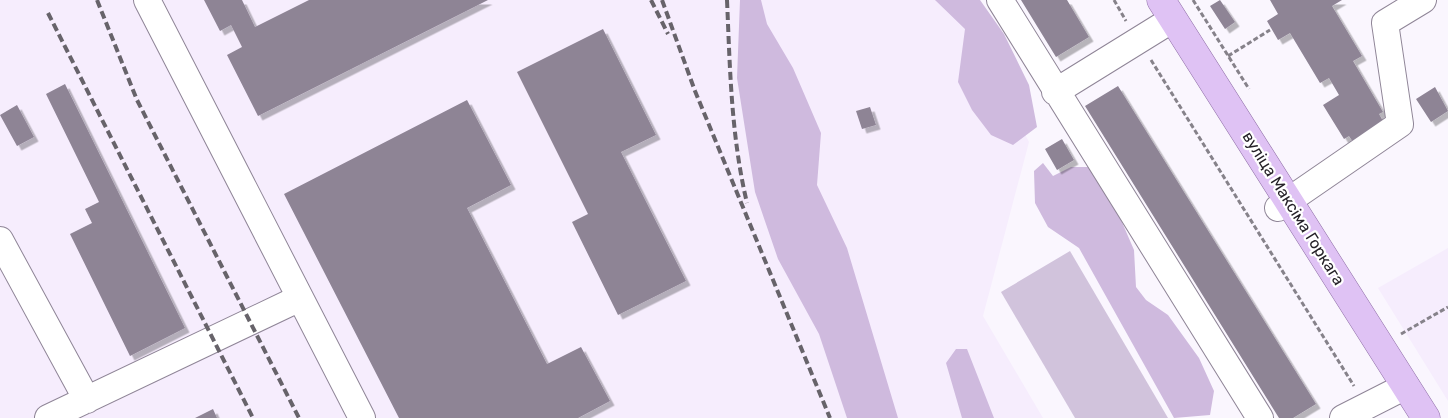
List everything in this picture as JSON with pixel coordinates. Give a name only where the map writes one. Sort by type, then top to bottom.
[{"type":"main road","name":"вуліца Максіма Горкага","points":[[1149,0],[1166,15],[1400,390],[1426,418]]},
{"type":"main road","name":"вуліца Максіма Горкага","points":[[1400,390],[1407,418]]},
{"type":"lane","points":[[147,0],[362,418]]},
{"type":"lane","points":[[1000,0],[1055,92],[1260,418]]},
{"type":"lane","points":[[1284,204],[1400,124],[1384,23],[1423,0]]},
{"type":"lane","points":[[1055,92],[1139,41],[1166,15]]},
{"type":"lane","points":[[0,240],[87,400]]},
{"type":"lane","points":[[48,418],[300,298]]},
{"type":"lane","points":[[1343,418],[1400,390]]},
{"type":"path","points":[[1114,0],[1366,406]]},
{"type":"path","points":[[1228,56],[1270,30]]},
{"type":"path","points":[[1399,336],[1448,307]]},
{"type":"shaded area","points":[[0,0],[955,0],[1029,142],[983,316],[1043,418],[0,418]]},
{"type":"shaded area","points":[[740,0],[761,0],[767,24],[793,68],[821,133],[817,185],[847,248],[898,418],[847,418],[819,334],[778,259],[755,192],[737,78]]},
{"type":"shaded area","points":[[935,0],[980,0],[1004,34],[1029,85],[1037,127],[1013,145],[991,135],[972,110],[958,82],[965,29]]},
{"type":"shaded area","points":[[1043,163],[1053,176],[1071,167],[1089,167],[1109,192],[1134,250],[1136,287],[1146,300],[1168,315],[1199,358],[1214,391],[1210,415],[1174,418],[1079,248],[1048,227],[1035,203],[1034,171]]},
{"type":"shaded area","points":[[1448,248],[1448,401],[1378,288]]},
{"type":"shaded area","points":[[1070,251],[1168,418],[1075,418],[1001,292]]},
{"type":"shaded area","points":[[956,349],[967,349],[994,418],[962,418],[946,363]]},
{"type":"building","points":[[204,0],[242,0],[255,27],[309,0],[488,0],[258,116],[227,55],[242,47],[231,25],[220,31]]},
{"type":"building","points":[[1021,0],[1067,0],[1089,37],[1056,57]]},
{"type":"building","points":[[1220,0],[1235,22],[1225,29],[1210,6]]},
{"type":"building","points":[[1270,0],[1342,0],[1332,6],[1362,56],[1353,61],[1383,112],[1379,114],[1384,123],[1353,142],[1349,136],[1344,139],[1323,105],[1339,95],[1329,78],[1320,83],[1290,33],[1278,40],[1267,21],[1278,14]]},
{"type":"building","points":[[603,29],[656,135],[621,152],[686,281],[618,315],[572,222],[588,214],[517,72]]},
{"type":"building","points":[[65,84],[185,328],[130,356],[70,234],[92,223],[85,209],[99,202],[46,94]]},
{"type":"building","points":[[1118,86],[1316,404],[1293,418],[1279,418],[1085,106]]},
{"type":"building","points":[[1435,87],[1448,111],[1431,122],[1416,99]]},
{"type":"building","points":[[467,100],[511,185],[467,208],[547,364],[581,347],[610,401],[578,418],[399,418],[284,194]]},
{"type":"building","points":[[17,105],[34,137],[17,146],[0,115]]},
{"type":"building","points":[[870,107],[876,125],[862,129],[856,111]]},
{"type":"building","points":[[1062,139],[1074,160],[1057,170],[1045,149]]},
{"type":"building","points":[[213,409],[217,418],[195,418]]},
{"type":"railway","points":[[97,0],[137,100],[299,418]]},
{"type":"railway","points":[[651,0],[668,34]]},
{"type":"railway","points":[[662,0],[695,91],[830,418]]},
{"type":"railway","points":[[727,0],[734,127],[747,203]]},
{"type":"railway","points":[[48,13],[253,418]]}]
